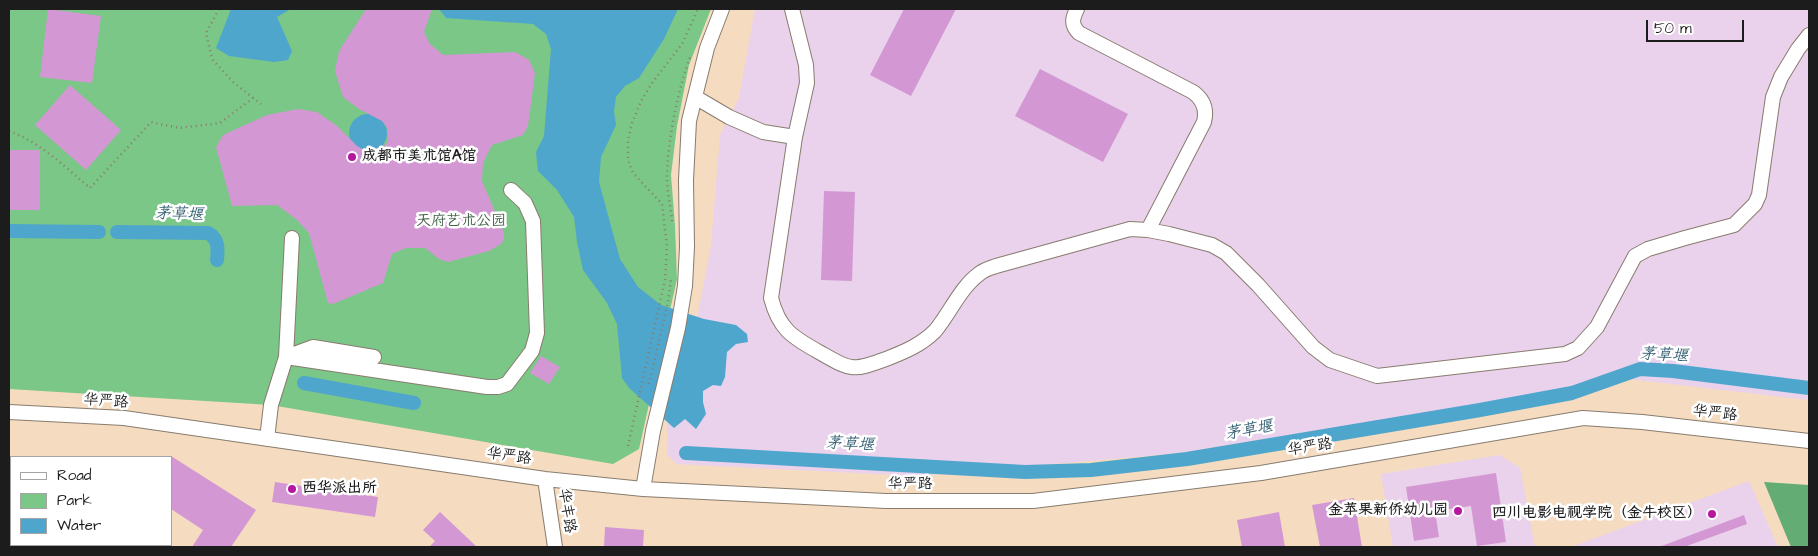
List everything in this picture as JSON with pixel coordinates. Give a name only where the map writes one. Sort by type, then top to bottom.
[{"type":"street","points":[[643,489],[653,431],[678,328],[685,286],[687,247],[686,170],[689,121],[707,48],[722,9]]},
{"type":"street","points":[[792,9],[806,65],[807,83],[795,137],[771,298],[775,314],[785,330],[797,340],[849,368],[865,367],[920,344],[935,330],[979,273],[996,266],[1130,229],[1148,230],[1212,245],[1226,252],[1313,347],[1330,360],[1355,370],[1377,376],[1565,354],[1578,348],[1598,328],[1635,256],[1648,249],[1734,225],[1755,204],[1759,196],[1773,97],[1781,77],[1809,35]]},
{"type":"street","points":[[1077,9],[1073,20],[1073,27],[1078,34],[1193,92],[1200,97],[1206,113],[1204,122],[1148,230]]},
{"type":"street","points":[[695,97],[729,117],[763,132],[795,137]]},
{"type":"street","points":[[286,357],[487,387],[498,387],[506,384],[532,351],[537,333],[534,221],[525,203],[511,190]]},
{"type":"street","points":[[267,439],[271,405],[286,357],[292,238]]},
{"type":"street","points":[[286,357],[313,347],[374,357]]},
{"type":"street","name":"华严路","points":[[9,412],[124,418],[545,479],[643,489],[886,501],[1033,501],[1261,472],[1583,418],[1642,422],[1809,441]]},
{"type":"street","name":"华丰路","points":[[545,479],[555,547]]},
{"type":"path","points":[[219,9],[206,33],[212,60],[233,82],[261,104]]},
{"type":"path","points":[[628,446],[665,280],[667,247],[662,204],[634,173],[628,160],[628,141],[632,123],[641,101],[652,83],[682,44],[698,9]]},
{"type":"path","points":[[9,132],[23,136],[58,161],[90,188],[150,122],[179,128],[220,123],[253,98]]},
{"type":"path","points":[[649,387],[668,302],[671,278]]},
{"type":"shaded area","points":[[755,9],[1809,9],[1809,400],[1628,379],[1180,453],[917,476],[677,464],[667,455],[667,428],[675,387],[696,323],[711,246],[720,135],[739,98]]},
{"type":"shaded area","name":"金苹果新侨幼儿园","points":[[1500,455],[1520,468],[1535,547],[1393,547],[1381,474]]},
{"type":"shaded area","name":"四川电影电视学院（金牛校区）","points":[[1749,481],[1778,547],[1571,547]]},
{"type":"green space","name":"天府艺术公园","points":[[10,9],[711,9],[689,65],[677,126],[671,175],[677,279],[639,449],[613,464],[271,405],[9,389]]},
{"type":"green space","points":[[1764,482],[1809,485],[1809,547],[1791,547]]},
{"type":"water","points":[[231,9],[291,9],[277,17],[292,51],[288,60],[274,62],[229,56],[216,48]]},
{"type":"water","points":[[439,9],[678,9],[664,39],[639,78],[625,86],[616,97],[614,111],[616,125],[601,157],[599,182],[620,259],[638,287],[661,305],[704,319],[736,325],[747,334],[748,342],[736,344],[727,352],[725,377],[721,386],[713,385],[703,391],[706,414],[696,429],[685,419],[674,428],[629,388],[622,378],[617,324],[607,303],[583,270],[574,217],[557,190],[538,171],[536,152],[544,136],[551,49],[546,34],[533,24],[446,18]]},
{"type":"water","points":[[368,114],[381,120],[387,133],[381,146],[368,152],[355,146],[349,133],[355,120]]},
{"type":"building","points":[[48,9],[101,16],[92,83],[40,77]]},
{"type":"building","name":"成都市美术馆A馆","points":[[366,9],[432,9],[424,32],[430,44],[443,55],[515,52],[529,60],[535,73],[528,126],[523,135],[492,145],[483,163],[482,181],[504,233],[504,239],[501,244],[489,251],[448,262],[439,259],[425,248],[406,248],[392,254],[383,283],[333,304],[328,303],[309,233],[296,219],[277,205],[232,206],[216,147],[223,135],[267,115],[298,109],[317,112],[337,126],[357,146],[366,151],[376,152],[383,148],[388,141],[387,128],[382,121],[359,109],[343,97],[335,71],[339,51]]},
{"type":"building","points":[[904,9],[956,9],[911,96],[870,75]]},
{"type":"building","points":[[1040,69],[1128,114],[1103,162],[1015,116]]},
{"type":"building","points":[[70,85],[121,130],[86,170],[35,125]]},
{"type":"building","points":[[9,150],[40,150],[40,210],[9,210]]},
{"type":"building","points":[[824,191],[855,192],[852,281],[821,280]]},
{"type":"building","points":[[541,356],[560,367],[549,384],[530,373]]},
{"type":"building","points":[[172,457],[256,510],[231,547],[192,547],[203,530],[172,510]]},
{"type":"building","points":[[1496,473],[1506,542],[1477,546],[1471,506],[1435,511],[1439,537],[1414,541],[1406,487]]},
{"type":"building","points":[[275,482],[378,497],[375,517],[272,502]]},
{"type":"building","points":[[1354,498],[1362,547],[1320,547],[1312,505]]},
{"type":"building","points":[[440,512],[477,547],[429,547],[435,541],[423,530]]},
{"type":"building","points":[[1279,512],[1285,547],[1242,547],[1237,520]]},
{"type":"building","points":[[1744,515],[1747,524],[1684,547],[1659,547]]},
{"type":"building","points":[[605,527],[644,530],[643,547],[604,547]]},
{"type":"waterway","name":"茅草堰","points":[[9,231],[99,232]]},
{"type":"waterway","name":"茅草堰","points":[[117,232],[208,233],[216,241],[217,260]]},
{"type":"waterway","name":"茅草堰","points":[[686,453],[1025,472],[1091,470],[1187,459],[1480,410],[1572,393],[1640,369],[1673,371],[1809,388]]},
{"type":"waterway","name":"茅草堰","points":[[304,383],[414,403]]},
{"type":"place","name":"成都市美术馆A馆","points":[[352,157]]},
{"type":"place","name":"西华派出所","points":[[292,489]]},
{"type":"place","name":"金苹果新侨幼儿园","points":[[1458,511]]},
{"type":"place","name":"四川电影电视学院（金牛校区）","points":[[1712,514]]}]
